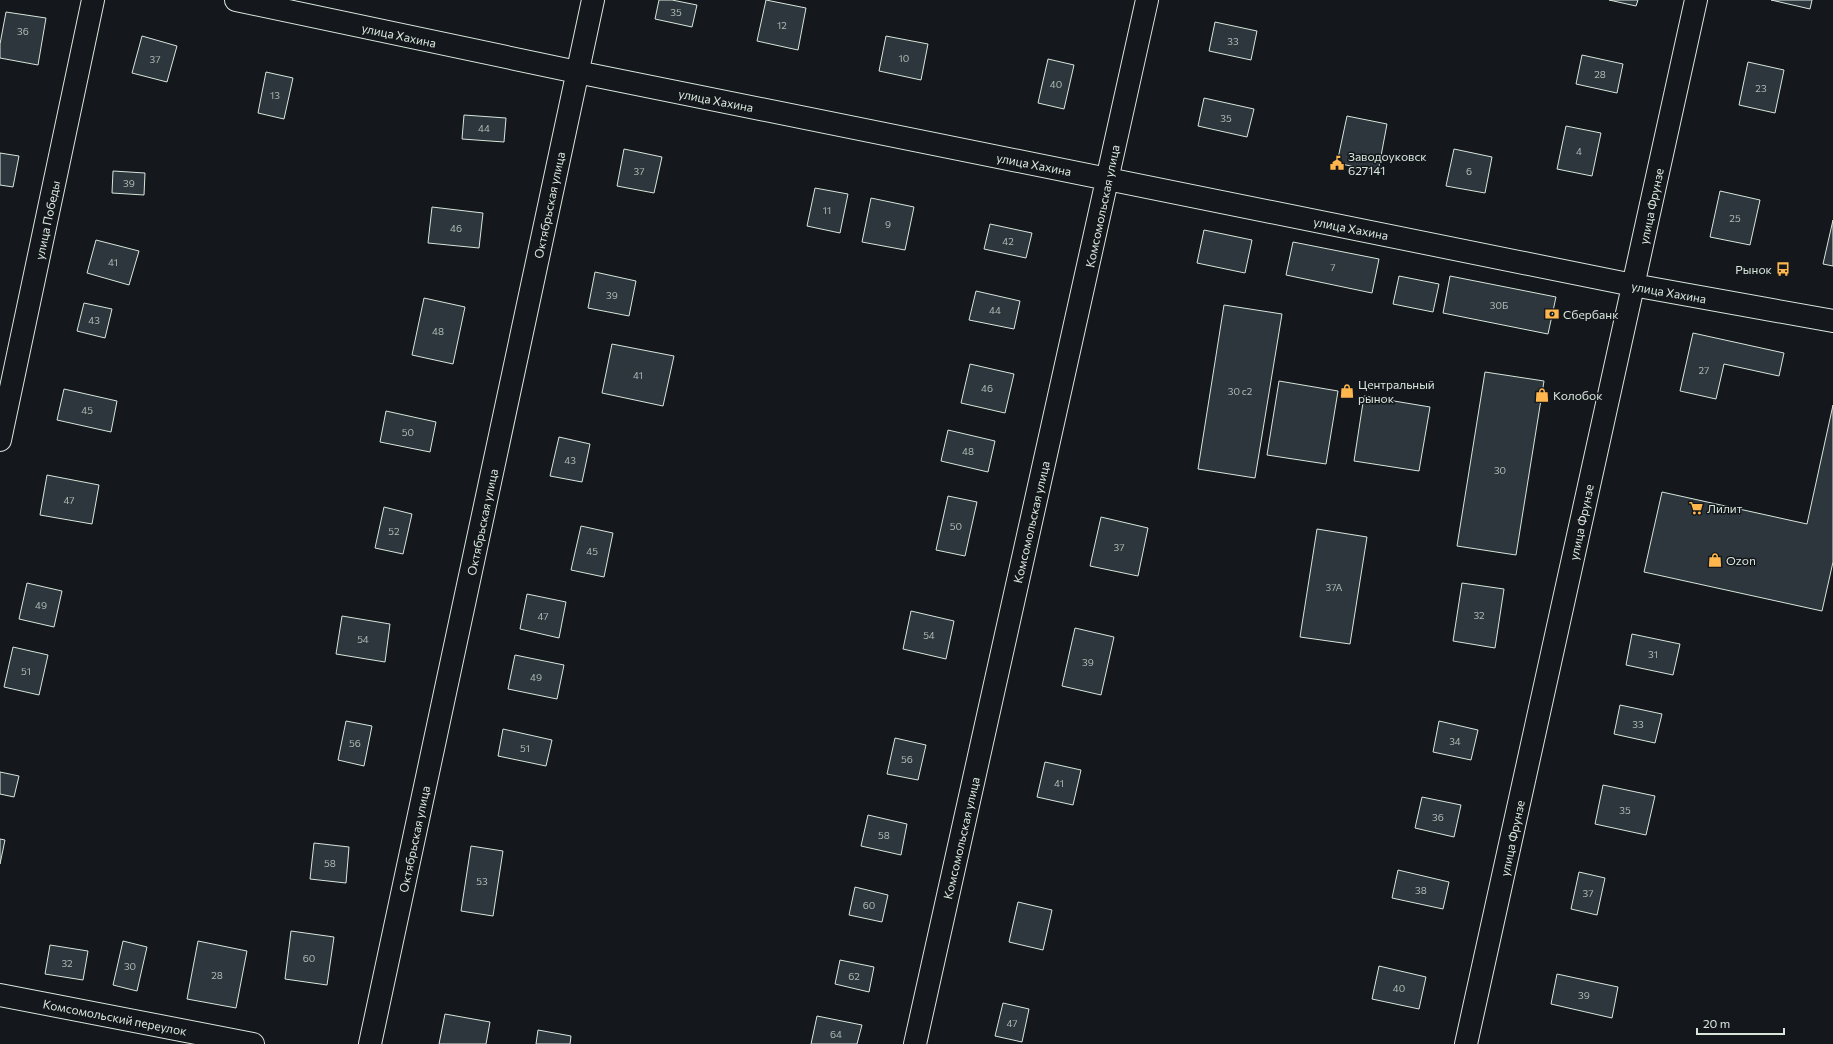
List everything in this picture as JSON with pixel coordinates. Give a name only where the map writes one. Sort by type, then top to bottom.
[{"type":"street","name":"улица Победы","points":[[0,440],[93,0]]},
{"type":"street","name":"улица Хахина","points":[[236,0],[577,72],[1633,286],[1833,321]]},
{"type":"street","name":"Октябрьская улица","points":[[370,1044],[593,0]]},
{"type":"street","name":"Комсомольская улица","points":[[915,1044],[1147,0]]},
{"type":"street","name":"улица Фрунзе","points":[[1466,1044],[1696,0]]},
{"type":"street","name":"Комсомольский переулок","points":[[0,995],[253,1044]]},
{"type":"building","points":[[659,0],[672,0],[697,5],[692,27],[655,19]]},
{"type":"building","points":[[766,0],[806,8],[798,50],[757,41]]},
{"type":"building","points":[[1609,0],[1638,0],[1636,6]]},
{"type":"building","points":[[1771,0],[1812,0],[1810,9]]},
{"type":"building","points":[[6,12],[46,18],[38,65],[0,58],[0,44]]},
{"type":"building","points":[[1215,22],[1257,31],[1251,60],[1209,51]]},
{"type":"building","points":[[142,36],[177,46],[167,82],[132,73]]},
{"type":"building","points":[[886,36],[928,44],[921,80],[879,71]]},
{"type":"building","points":[[1582,55],[1623,64],[1617,93],[1576,84]]},
{"type":"building","points":[[1048,59],[1074,65],[1064,109],[1038,103]]},
{"type":"building","points":[[1748,62],[1784,70],[1775,113],[1739,105]]},
{"type":"building","points":[[266,72],[293,78],[284,119],[258,113]]},
{"type":"building","points":[[1204,98],[1254,109],[1247,137],[1198,126]]},
{"type":"building","points":[[464,115],[506,118],[504,142],[462,139]]},
{"type":"building","points":[[1347,116],[1387,124],[1378,172],[1337,163]]},
{"type":"building","points":[[1566,126],[1601,133],[1592,176],[1557,169]]},
{"type":"building","points":[[624,149],[662,157],[654,193],[617,186]]},
{"type":"building","points":[[1454,149],[1492,157],[1485,193],[1446,186]]},
{"type":"building","points":[[0,153],[19,156],[13,187],[0,185]]},
{"type":"building","points":[[113,171],[145,173],[144,195],[112,193]]},
{"type":"building","points":[[815,188],[848,194],[840,233],[807,226]]},
{"type":"building","points":[[1720,191],[1760,200],[1750,245],[1710,237]]},
{"type":"building","points":[[871,198],[914,207],[905,250],[862,242]]},
{"type":"building","points":[[432,207],[483,213],[479,248],[428,243]]},
{"type":"building","points":[[1833,220],[1833,266],[1823,264]]},
{"type":"building","points":[[990,224],[1032,233],[1026,258],[984,249]]},
{"type":"building","points":[[1204,230],[1252,240],[1245,273],[1197,263]]},
{"type":"building","points":[[96,240],[139,251],[129,285],[87,273]]},
{"type":"building","points":[[1293,242],[1379,259],[1372,293],[1286,275]]},
{"type":"building","points":[[595,272],[636,281],[629,316],[588,308]]},
{"type":"building","points":[[1399,276],[1439,284],[1433,312],[1393,304]]},
{"type":"building","points":[[1450,276],[1556,297],[1548,334],[1443,313]]},
{"type":"building","points":[[976,291],[1020,301],[1014,329],[969,320]]},
{"type":"building","points":[[424,298],[465,307],[453,364],[412,355]]},
{"type":"building","points":[[84,303],[112,309],[105,338],[77,331]]},
{"type":"building","points":[[1224,305],[1282,314],[1255,478],[1198,469]]},
{"type":"building","points":[[1693,333],[1784,353],[1779,376],[1724,364],[1716,399],[1680,391]]},
{"type":"building","points":[[612,344],[674,356],[663,406],[602,393]]},
{"type":"building","points":[[970,364],[1014,374],[1005,413],[961,403]]},
{"type":"building","points":[[1485,372],[1544,381],[1516,555],[1457,546]]},
{"type":"building","points":[[1279,381],[1338,391],[1326,464],[1267,455]]},
{"type":"building","points":[[64,389],[117,401],[111,432],[57,420]]},
{"type":"building","points":[[1364,396],[1430,407],[1419,471],[1354,461]]},
{"type":"building","name":"Лилит","points":[[1833,405],[1833,562],[1822,611],[1644,572],[1662,492],[1807,524]]},
{"type":"building","points":[[386,411],[436,422],[430,452],[380,442]]},
{"type":"building","points":[[948,430],[995,441],[988,472],[941,461]]},
{"type":"building","points":[[559,437],[590,444],[582,482],[550,476]]},
{"type":"building","points":[[47,475],[99,485],[92,524],[40,515]]},
{"type":"building","points":[[948,496],[977,502],[965,556],[936,550]]},
{"type":"building","points":[[384,507],[412,514],[403,554],[375,548]]},
{"type":"building","points":[[1101,517],[1148,528],[1138,576],[1090,566]]},
{"type":"building","points":[[581,526],[613,533],[604,577],[571,570]]},
{"type":"building","points":[[1317,529],[1367,537],[1350,644],[1300,637]]},
{"type":"building","points":[[27,583],[62,591],[54,627],[19,619]]},
{"type":"building","points":[[1462,583],[1504,589],[1495,648],[1453,641]]},
{"type":"building","points":[[527,594],[566,602],[559,638],[520,629]]},
{"type":"building","points":[[911,611],[954,621],[946,659],[903,649]]},
{"type":"building","points":[[342,616],[390,624],[385,662],[336,654]]},
{"type":"building","points":[[1075,628],[1114,637],[1101,695],[1062,686]]},
{"type":"building","points":[[1632,634],[1680,644],[1673,675],[1626,665]]},
{"type":"building","points":[[13,647],[48,655],[39,695],[4,687]]},
{"type":"building","points":[[515,655],[564,665],[557,699],[508,689]]},
{"type":"building","points":[[1620,705],[1662,714],[1655,743],[1614,734]]},
{"type":"building","points":[[346,721],[372,726],[364,766],[338,760]]},
{"type":"building","points":[[1439,721],[1478,730],[1471,760],[1433,752]]},
{"type":"building","points":[[503,729],[552,740],[546,766],[498,756]]},
{"type":"building","points":[[895,738],[926,745],[918,780],[887,774]]},
{"type":"building","points":[[1045,762],[1081,770],[1073,805],[1037,797]]},
{"type":"building","points":[[0,772],[19,776],[14,797],[0,794]]},
{"type":"building","points":[[1603,785],[1655,796],[1646,835],[1595,824]]},
{"type":"building","points":[[1422,797],[1461,805],[1454,837],[1415,828]]},
{"type":"building","points":[[868,815],[907,824],[901,855],[861,846]]},
{"type":"building","points":[[0,839],[5,840],[0,864]]},
{"type":"building","points":[[314,843],[349,847],[346,883],[310,879]]},
{"type":"building","points":[[471,846],[503,851],[493,916],[461,911]]},
{"type":"building","points":[[1398,870],[1449,882],[1443,909],[1392,898]]},
{"type":"building","points":[[1579,872],[1605,878],[1597,915],[1571,909]]},
{"type":"building","points":[[855,887],[888,895],[882,922],[849,915]]},
{"type":"building","points":[[1018,902],[1052,910],[1043,950],[1009,942]]},
{"type":"building","points":[[291,931],[334,937],[327,985],[285,979]]},
{"type":"building","points":[[123,941],[147,947],[137,991],[113,985]]},
{"type":"building","points":[[198,941],[247,951],[236,1008],[187,999]]},
{"type":"building","points":[[50,945],[88,951],[83,980],[45,974]]},
{"type":"building","points":[[840,960],[874,967],[869,992],[835,984]]},
{"type":"building","points":[[1379,966],[1426,977],[1419,1009],[1372,999]]},
{"type":"building","points":[[1557,974],[1618,987],[1612,1018],[1551,1004]]},
{"type":"building","points":[[1003,1003],[1029,1009],[1022,1042],[995,1036]]},
{"type":"building","points":[[445,1014],[490,1022],[486,1044],[439,1044]]},
{"type":"building","points":[[817,1016],[862,1025],[857,1044],[811,1044]]},
{"type":"building","points":[[538,1030],[571,1036],[570,1044],[536,1044]]},
{"type":"place","name":"Заводоуковск 627141","points":[[1337,163]]},
{"type":"place","name":"Рынок","points":[[1783,269]]},
{"type":"place","name":"Сбербанк","points":[[1552,314]]},
{"type":"place","name":"Центральный рынок","points":[[1347,391]]},
{"type":"place","name":"Колобок","points":[[1542,395]]},
{"type":"place","name":"Лилит","points":[[1696,508]]},
{"type":"place","name":"Ozon","points":[[1715,560]]}]
